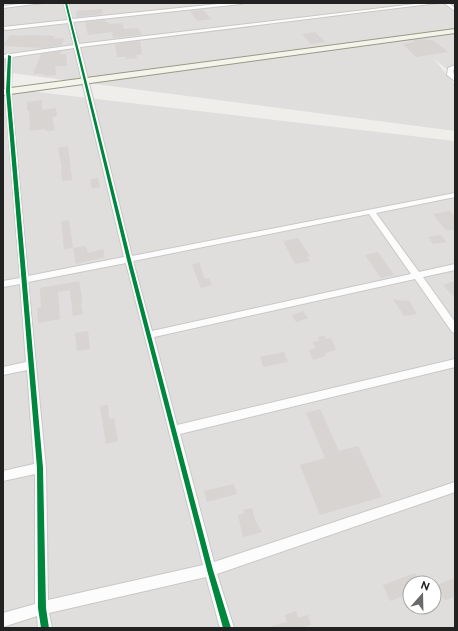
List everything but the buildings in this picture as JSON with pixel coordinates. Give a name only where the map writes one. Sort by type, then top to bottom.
[{"type":"street","points":[[3,7],[41,3]]},
{"type":"street","points":[[66,3],[129,260],[210,570],[227,628]]},
{"type":"street","points":[[5,28],[241,3]]},
{"type":"street","points":[[45,628],[42,608],[40,468],[5,92],[6,56],[77,46],[436,3]]},
{"type":"street","points":[[446,3],[455,10]]},
{"type":"street","points":[[5,92],[455,31]]},
{"type":"street","points":[[455,67],[450,69],[450,75],[455,79]]},
{"type":"street","points":[[3,284],[455,195]]},
{"type":"street","points":[[371,211],[455,329]]},
{"type":"street","points":[[149,335],[455,267]]},
{"type":"street","points":[[174,432],[455,363]]},
{"type":"street","points":[[3,371],[31,365]]},
{"type":"street","points":[[3,476],[40,468]]},
{"type":"street","points":[[3,620],[42,608],[210,570],[455,487]]},
{"type":"shaded area","points":[[3,3],[455,3],[455,76],[433,58],[455,84],[455,131],[3,72]]},
{"type":"shaded area","points":[[3,88],[455,141],[455,628],[3,628]]},
{"type":"cycle path","points":[[66,3],[129,260],[210,570],[227,628]]},
{"type":"cycle path","points":[[9,56],[8,91],[40,468],[42,608],[45,628]]}]
